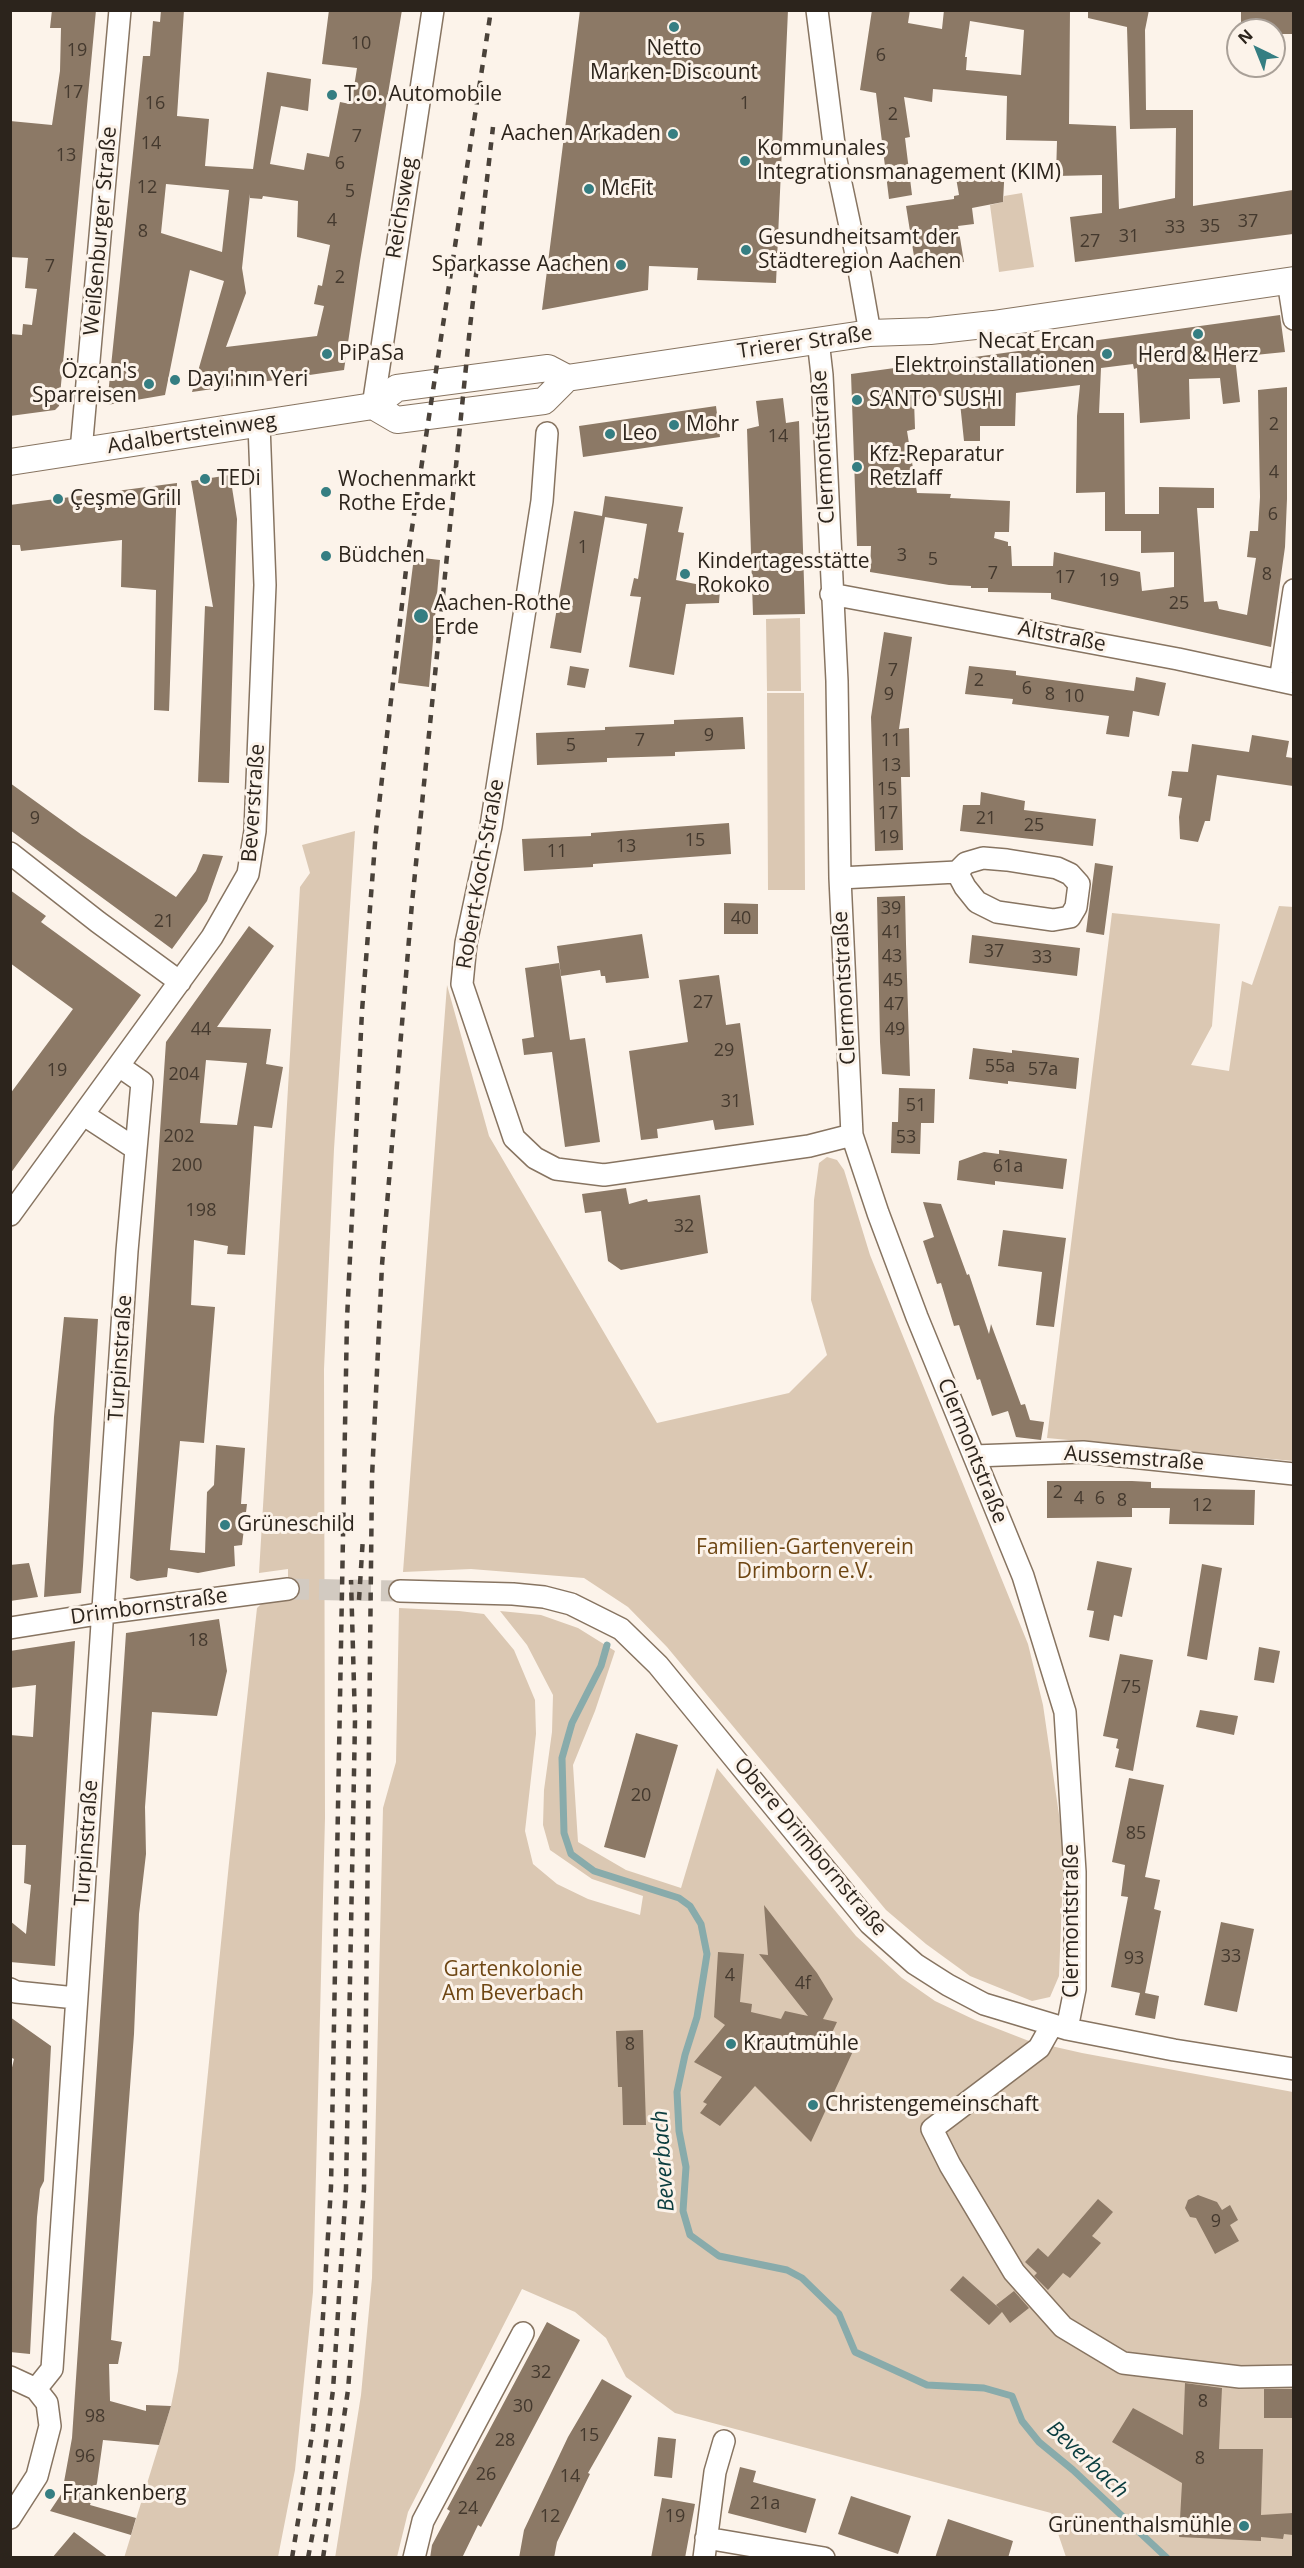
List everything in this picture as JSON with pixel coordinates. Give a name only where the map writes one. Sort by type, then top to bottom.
[{"type":"main road","name":"Trierer Straße","points":[[567,378],[870,333],[993,324],[1291,281]]},
{"type":"main road","name":"Adalbertsteinweg","points":[[10,462],[373,406],[397,388],[414,385],[549,368],[567,378]]},
{"type":"street","name":"Weißenburger Straße","points":[[81,451],[120,10]]},
{"type":"street","name":"Reichsweg","points":[[373,406],[433,10]]},
{"type":"street","points":[[817,10],[836,160],[870,333]]},
{"type":"street","points":[[1291,281],[1293,319]]},
{"type":"street","name":"Clermontstraße","points":[[818,340],[822,375],[837,681],[840,878],[852,1135],[878,1214],[1023,1576],[1065,1712],[1075,1872],[1075,1989],[1060,2027]]},
{"type":"street","name":"Beverstraße","points":[[10,1215],[213,937],[248,874],[255,831],[265,585],[259,424]]},
{"type":"street","name":"Robert-Koch-Straße","points":[[547,433],[542,501],[491,826],[466,943],[462,984],[514,1137],[535,1158],[556,1169],[603,1175],[809,1146],[852,1135]]},
{"type":"street","points":[[1287,683],[1293,590]]},
{"type":"street","name":"Altstraße","points":[[831,594],[1167,657],[1287,683]]},
{"type":"street","points":[[10,854],[180,982]]},
{"type":"street","points":[[840,878],[957,872],[966,863],[983,858],[1057,868],[1071,874],[1079,884],[1076,907],[1070,917],[1053,920],[997,912],[977,902],[957,872]]},
{"type":"street","name":"Turpinstraße","points":[[36,2389],[52,2369],[127,1251],[142,1082],[119,1066]]},
{"type":"street","points":[[84,1115],[136,1149]]},
{"type":"street","name":"Aussemstraße","points":[[974,1456],[1083,1452],[1293,1474]]},
{"type":"street","name":"Drimbornstraße","points":[[10,1628],[104,1612],[288,1589]]},
{"type":"street","name":"Obere Drimbornstraße","points":[[400,1591],[544,1597],[571,1604],[621,1629],[658,1665],[870,1924],[915,1964],[948,1985],[984,2004],[1060,2027],[1174,2050],[1293,2069]]},
{"type":"street","points":[[10,1989],[15,1992],[76,1998]]},
{"type":"street","points":[[1060,2027],[1039,2048],[932,2129],[950,2165],[1014,2272],[1063,2327],[1123,2363],[1240,2377],[1293,2376]]},
{"type":"street","points":[[414,2558],[423,2521],[523,2333]]},
{"type":"street","points":[[10,2377],[36,2389],[47,2403],[50,2426],[37,2476],[10,2518]]},
{"type":"street","points":[[724,2441],[715,2472],[705,2548],[824,2558]]},
{"type":"green space","points":[[1022,193],[1034,267],[999,272],[990,205],[1003,202],[1004,196]]},
{"type":"green space","points":[[800,618],[801,691],[767,691],[766,619]]},
{"type":"green space","points":[[767,693],[804,693],[805,890],[768,890]]},
{"type":"green space","points":[[355,831],[334,1149],[324,1369],[325,1818],[313,2292],[295,2470],[278,2557],[124,2558],[171,2406],[178,2371],[257,1608],[264,1601],[288,1600],[288,1569],[259,1573],[300,887],[310,873],[302,845]]},
{"type":"green space","points":[[1279,906],[1294,907],[1293,1461],[1047,1438],[1112,913],[1220,924],[1212,1026],[1191,1065],[1229,1071],[1242,981],[1252,985]]},
{"type":"green space","name":"Familien-Gartenverein Drimborn e.V.","points":[[447,985],[489,1136],[657,1423],[789,1393],[827,1355],[811,1300],[814,1200],[819,1163],[827,1157],[837,1160],[844,1170],[870,1255],[1028,1644],[1043,1705],[1064,1849],[1059,1976],[1050,1997],[1032,2001],[970,1976],[926,1944],[886,1910],[667,1647],[628,1607],[584,1578],[471,1569],[403,1572]]},
{"type":"green space","name":"Gartenkolonie Am Beverbach","points":[[399,1608],[484,1614],[514,1650],[535,1700],[536,1734],[525,1831],[533,1864],[557,1884],[588,1899],[640,1915],[643,1896],[592,1879],[550,1850],[543,1825],[544,1790],[552,1732],[553,1695],[527,1645],[500,1611],[541,1615],[578,1628],[615,1651],[595,1711],[573,1765],[578,1842],[626,1870],[681,1888],[717,1768],[856,1936],[902,1978],[935,2001],[975,2020],[1029,2041],[1293,2092],[1293,2557],[1066,2557],[1051,2513],[675,2413],[626,2377],[606,2338],[575,2312],[522,2289],[408,2512],[397,2557],[335,2558],[361,2395],[372,2278],[383,1808],[396,1762]]},
{"type":"building","points":[[52,10],[96,10],[59,406],[55,410],[10,416],[10,334],[22,335],[23,324],[32,325],[37,289],[25,288],[28,258],[10,257],[10,121],[52,125],[60,71],[61,28],[50,28]]},
{"type":"building","points":[[161,10],[184,10],[177,116],[209,119],[205,166],[253,169],[267,72],[311,79],[308,111],[281,106],[270,164],[304,170],[307,153],[329,157],[340,102],[350,104],[357,68],[322,64],[329,10],[402,10],[344,370],[192,392],[224,281],[190,270],[165,395],[107,405],[143,56],[150,56],[153,21],[160,22]],"holes":[[[166,184],[229,190],[222,252],[161,233]],[[250,194],[250,198],[262,199],[263,196],[298,201],[297,237],[330,245],[322,286],[318,285],[314,304],[324,306],[317,336],[226,347],[246,293],[242,268]]]},
{"type":"building","name":"Aachen Arkaden","points":[[580,10],[788,10],[776,283],[697,280],[698,268],[649,266],[648,290],[542,310]]},
{"type":"building","points":[[872,10],[910,10],[908,23],[942,29],[944,10],[1070,10],[1069,124],[1116,126],[1119,209],[1175,198],[1176,128],[1130,129],[1127,27],[1088,18],[1088,10],[1149,10],[1145,30],[1146,110],[1193,110],[1193,206],[1293,190],[1293,234],[1075,262],[1070,217],[1102,213],[1102,175],[1056,176],[1057,141],[1006,140],[1007,96],[933,89],[932,102],[904,97],[910,137],[905,138],[912,195],[889,199],[876,93],[860,90]],"holes":[[[970,21],[1024,30],[1021,75],[966,70],[967,57],[965,57]]]},
{"type":"building","points":[[1241,10],[1293,10],[1293,34],[1286,34],[1286,18],[1241,18]]},
{"type":"building","points":[[1005,164],[1003,202],[972,208],[974,224],[958,226],[964,262],[916,269],[906,206],[954,199],[954,196],[959,195],[955,172]]},
{"type":"building","points":[[1280,315],[1285,352],[1235,357],[1240,402],[1223,404],[1220,378],[1189,379],[1190,419],[1140,423],[1137,368],[1134,369],[1133,364],[1101,368],[1099,413],[1124,413],[1125,514],[1159,514],[1159,487],[1214,488],[1214,508],[1197,508],[1204,602],[1217,601],[1219,609],[1247,615],[1256,558],[1247,557],[1250,531],[1258,531],[1260,497],[1258,390],[1287,387],[1285,547],[1271,647],[1051,599],[1051,593],[988,592],[988,588],[971,588],[971,586],[949,585],[870,572],[871,546],[857,546],[851,374]],"holes":[[[1080,385],[1077,416],[1076,493],[1105,492],[1105,531],[1141,531],[1141,553],[1174,552],[1174,587],[1142,591],[1140,572],[1054,552],[1053,566],[1012,566],[1011,546],[1008,546],[1008,542],[994,538],[995,532],[1009,532],[1010,501],[950,498],[951,494],[917,493],[907,431],[915,429],[914,400],[959,393],[964,441],[980,441],[980,426],[1015,426],[1016,393]]]},
{"type":"building","points":[[783,398],[786,423],[799,421],[805,614],[753,615],[747,429],[759,426],[756,401]]},
{"type":"building","points":[[716,406],[720,437],[583,457],[579,426]]},
{"type":"building","points":[[230,475],[237,519],[229,783],[198,782],[205,606],[213,607],[191,481]]},
{"type":"building","points":[[177,483],[169,711],[154,710],[156,590],[121,587],[122,540],[21,551],[20,545],[10,545],[10,505]]},
{"type":"building","points":[[605,496],[683,507],[678,532],[684,533],[676,580],[720,589],[719,603],[686,604],[674,675],[629,667],[641,597],[630,596],[634,578],[638,579],[647,524],[605,517],[581,653],[550,648],[574,511],[602,516]]},
{"type":"building","points":[[414,557],[440,560],[429,687],[398,683]]},
{"type":"building","points":[[884,632],[912,637],[899,729],[909,728],[910,777],[901,777],[903,850],[875,851],[871,717]]},
{"type":"building","points":[[570,666],[589,669],[585,688],[567,685]]},
{"type":"building","points":[[969,666],[1016,671],[1016,675],[1134,691],[1136,677],[1166,683],[1159,716],[1133,711],[1129,737],[1106,734],[1109,716],[1012,704],[1013,699],[965,694]]},
{"type":"building","points":[[743,717],[745,749],[675,752],[675,756],[607,758],[607,762],[537,765],[536,733],[674,724],[674,720]]},
{"type":"building","points":[[1252,735],[1289,741],[1286,757],[1293,758],[1293,786],[1217,775],[1210,821],[1205,821],[1198,842],[1180,839],[1179,817],[1182,798],[1168,796],[1172,771],[1188,772],[1192,744],[1249,752]]},
{"type":"building","points":[[10,783],[82,835],[176,897],[196,871],[203,854],[223,856],[207,901],[172,949],[10,830]]},
{"type":"building","points":[[981,792],[1025,801],[1024,810],[1096,819],[1093,846],[960,831],[963,805],[980,805]]},
{"type":"building","points":[[729,823],[731,854],[524,871],[522,839],[591,836],[591,833]]},
{"type":"building","points":[[1095,863],[1113,866],[1104,935],[1086,932]]},
{"type":"building","points":[[10,890],[46,916],[41,922],[141,995],[10,1174],[10,1094],[73,1009],[10,963]]},
{"type":"building","points":[[905,896],[910,1076],[882,1074],[880,1042],[877,897]]},
{"type":"building","points":[[724,903],[758,904],[758,934],[724,934]]},
{"type":"building","points":[[249,926],[274,946],[217,1027],[271,1029],[266,1064],[283,1067],[272,1128],[254,1126],[245,1255],[227,1254],[228,1246],[194,1240],[191,1305],[215,1307],[204,1443],[180,1441],[170,1550],[205,1553],[207,1492],[214,1485],[216,1445],[245,1448],[241,1504],[247,1504],[242,1545],[234,1546],[235,1566],[198,1573],[168,1568],[167,1577],[137,1581],[130,1578],[166,1042]],"holes":[[[206,1060],[247,1063],[237,1125],[200,1123]]]},
{"type":"building","points":[[642,934],[649,978],[606,983],[605,976],[601,976],[600,970],[561,976],[557,946]]},
{"type":"building","points":[[972,935],[1080,948],[1077,976],[969,963]]},
{"type":"building","points":[[559,963],[570,1040],[585,1038],[600,1142],[565,1147],[552,1052],[524,1055],[522,1039],[534,1037],[525,968]]},
{"type":"building","points":[[719,975],[726,1025],[740,1023],[754,1125],[715,1130],[713,1120],[657,1129],[658,1138],[641,1140],[629,1051],[688,1042],[679,980]]},
{"type":"building","points":[[973,1048],[1079,1058],[1076,1089],[969,1079]]},
{"type":"building","points":[[899,1088],[935,1089],[934,1123],[921,1123],[920,1154],[891,1153],[892,1122],[898,1122]]},
{"type":"building","points":[[999,1150],[1067,1159],[1063,1189],[995,1181],[995,1185],[957,1180],[959,1161],[984,1152],[999,1154]]},
{"type":"building","points":[[626,1188],[629,1204],[647,1199],[648,1202],[700,1195],[708,1253],[621,1270],[608,1261],[601,1211],[585,1213],[582,1194]]},
{"type":"building","points":[[923,1202],[941,1204],[967,1275],[969,1274],[989,1334],[991,1324],[1021,1405],[1025,1404],[1030,1420],[1044,1422],[1041,1440],[1016,1437],[1008,1411],[992,1416],[980,1379],[977,1380],[959,1325],[954,1326],[941,1283],[937,1284],[923,1241],[934,1237]]},
{"type":"building","points":[[1003,1230],[1066,1238],[1054,1327],[1036,1325],[1042,1272],[998,1266]]},
{"type":"building","points":[[64,1317],[98,1319],[83,1566],[81,1593],[44,1597],[54,1417]]},
{"type":"building","points":[[1047,1481],[1132,1481],[1151,1482],[1151,1488],[1255,1490],[1254,1525],[1169,1524],[1170,1508],[1132,1508],[1132,1517],[1047,1518]]},
{"type":"building","points":[[1097,1561],[1132,1568],[1122,1617],[1114,1615],[1109,1641],[1089,1637],[1094,1611],[1087,1610]]},
{"type":"building","points":[[29,1563],[38,1597],[10,1601],[10,1565]]},
{"type":"building","points":[[1202,1564],[1222,1568],[1207,1660],[1187,1656]]},
{"type":"building","points":[[219,1619],[227,1671],[217,1716],[152,1712],[145,1807],[146,1854],[139,1914],[134,2034],[111,2340],[122,2342],[118,2364],[109,2364],[110,2401],[146,2411],[146,2405],[171,2406],[159,2445],[103,2440],[97,2483],[90,2505],[136,2518],[131,2535],[50,2511],[62,2493],[72,2438],[126,1633]]},
{"type":"building","points":[[75,1641],[55,1966],[10,1962],[10,1921],[26,1934],[31,1885],[24,1883],[26,1845],[10,1845],[10,1735],[33,1737],[36,1685],[10,1688],[10,1651]]},
{"type":"building","points":[[1259,1647],[1280,1651],[1274,1683],[1254,1680]]},
{"type":"building","points":[[1120,1654],[1153,1660],[1133,1771],[1115,1767],[1119,1749],[1116,1748],[1118,1739],[1103,1736]]},
{"type":"building","points":[[1200,1710],[1238,1716],[1234,1735],[1196,1727]]},
{"type":"building","points":[[636,1733],[678,1745],[645,1858],[604,1847]]},
{"type":"building","points":[[1129,1778],[1164,1785],[1145,1877],[1160,1880],[1154,1909],[1161,1911],[1145,1993],[1159,1996],[1155,2019],[1135,2015],[1140,1993],[1111,1987],[1128,1897],[1121,1896],[1125,1865],[1112,1862]]},
{"type":"building","points":[[764,1905],[817,1973],[833,1999],[823,2019],[837,2022],[830,2037],[854,2049],[811,2142],[755,2086],[720,2126],[700,2113],[707,2104],[703,2102],[722,2077],[694,2062],[725,2025],[714,2017],[718,1952],[744,1954],[740,2002],[752,2004],[751,2012],[781,2019],[785,2011],[808,2016],[759,1954],[768,1955]]},
{"type":"building","points":[[1221,1922],[1254,1929],[1237,2012],[1204,2005]]},
{"type":"building","points":[[10,2017],[51,2046],[44,2181],[40,2189],[37,2217],[30,2354],[10,2352],[10,2076],[14,2059],[10,2057]]},
{"type":"building","points":[[643,2030],[646,2125],[623,2125],[622,2087],[618,2087],[616,2031]]},
{"type":"building","points":[[1198,2195],[1217,2202],[1222,2210],[1230,2205],[1238,2220],[1230,2225],[1239,2241],[1215,2254],[1196,2218],[1190,2217],[1185,2208],[1188,2200]]},
{"type":"building","points":[[1098,2199],[1113,2212],[1092,2236],[1101,2243],[1070,2278],[1063,2273],[1048,2290],[1034,2276],[1037,2273],[1025,2262],[1038,2248],[1048,2257]]},
{"type":"building","points":[[963,2276],[1000,2309],[996,2305],[1014,2291],[1029,2308],[1010,2323],[1002,2312],[989,2325],[950,2290]]},
{"type":"building","points":[[547,2322],[580,2340],[481,2527],[478,2525],[462,2558],[430,2558],[432,2545],[450,2511],[447,2509]]},
{"type":"building","points":[[602,2379],[632,2396],[588,2473],[590,2474],[557,2542],[554,2558],[519,2558],[524,2530],[568,2437]]},
{"type":"building","points":[[1185,2383],[1222,2388],[1219,2449],[1263,2449],[1261,2515],[1293,2513],[1293,2535],[1284,2534],[1283,2539],[1261,2537],[1261,2541],[1179,2537],[1182,2483],[1112,2442],[1133,2408],[1183,2435]]},
{"type":"building","points":[[1264,2389],[1293,2389],[1293,2418],[1264,2418]]},
{"type":"building","points":[[658,2437],[676,2439],[672,2478],[654,2476]]},
{"type":"building","points":[[740,2467],[756,2471],[753,2482],[816,2499],[806,2533],[728,2513]]},
{"type":"building","points":[[851,2496],[911,2516],[898,2554],[838,2534]]},
{"type":"building","points":[[662,2498],[695,2504],[685,2558],[651,2558]]},
{"type":"building","points":[[948,2519],[1013,2541],[1008,2558],[935,2558]]},
{"type":"building","points":[[74,2532],[109,2558],[52,2558]]},
{"type":"waterway","name":"Beverbach","points":[[607,1645],[601,1666],[572,1723],[562,1758],[564,1833],[571,1854],[594,1871],[679,1898],[690,1906],[701,1924],[707,1954],[697,2017],[685,2055],[677,2092],[679,2131],[686,2167],[683,2211],[690,2235],[719,2256],[787,2270],[802,2278],[839,2314],[855,2352],[927,2385],[984,2388],[1012,2396],[1022,2421],[1039,2442],[1073,2470],[1167,2558]]},
{"type":"tunnel","points":[[288,1589],[400,1591]]},
{"type":"railway","points":[[292,2558],[313,2429],[321,2348],[331,2187],[347,1319],[362,1011],[376,831],[407,561],[491,10]]},
{"type":"railway","points":[[323,2558],[348,2390],[364,2189],[372,1477],[382,1265],[412,903],[470,327],[493,127]]},
{"type":"railway","points":[[359,1600],[363,1537]]},
{"type":"railway","points":[[308,2558],[317,2511],[333,2390],[346,2188],[355,1721],[351,1580]]},
{"type":"place","name":"Netto Marken-Discount","points":[[674,27]]},
{"type":"place","name":"T.O. Automobile","points":[[332,95]]},
{"type":"place","name":"Aachen Arkaden","points":[[673,134]]},
{"type":"place","name":"Kommunales Integrationsmanagement (KIM)","points":[[745,161]]},
{"type":"place","name":"McFit","points":[[589,189]]},
{"type":"place","name":"Gesundheitsamt der Städteregion Aachen","points":[[746,250]]},
{"type":"place","name":"Sparkasse Aachen","points":[[621,265]]},
{"type":"place","name":"Herd & Herz","points":[[1198,334]]},
{"type":"place","name":"PiPaSa","points":[[327,354]]},
{"type":"place","name":"Necat Ercan Elektroinstallationen","points":[[1107,354]]},
{"type":"place","name":"Dayı'nın Yeri","points":[[175,380]]},
{"type":"place","name":"Özcan's Sparreisen","points":[[149,384]]},
{"type":"place","name":"SANTO SUSHI","points":[[857,400]]},
{"type":"place","name":"Mohr","points":[[674,425]]},
{"type":"place","name":"Leo","points":[[610,434]]},
{"type":"place","name":"Kfz-Reparatur Retzlaff","points":[[857,467]]},
{"type":"place","name":"TEDi","points":[[205,479]]},
{"type":"place","name":"Wochenmarkt Rothe Erde","points":[[326,492]]},
{"type":"place","name":"Çeşme Grill","points":[[58,499]]},
{"type":"place","name":"Büdchen","points":[[326,556]]},
{"type":"place","name":"Kindertagesstätte Rokoko","points":[[685,574]]},
{"type":"place","name":"Aachen-Rothe Erde","points":[[421,616]]},
{"type":"place","name":"Grüneschild","points":[[225,1525]]},
{"type":"place","name":"Krautmühle","points":[[731,2044]]},
{"type":"place","name":"Christengemeinschaft","points":[[813,2105]]},
{"type":"place","name":"Frankenberg","points":[[50,2494]]},
{"type":"place","name":"Grünenthalsmühle","points":[[1244,2526]]}]
